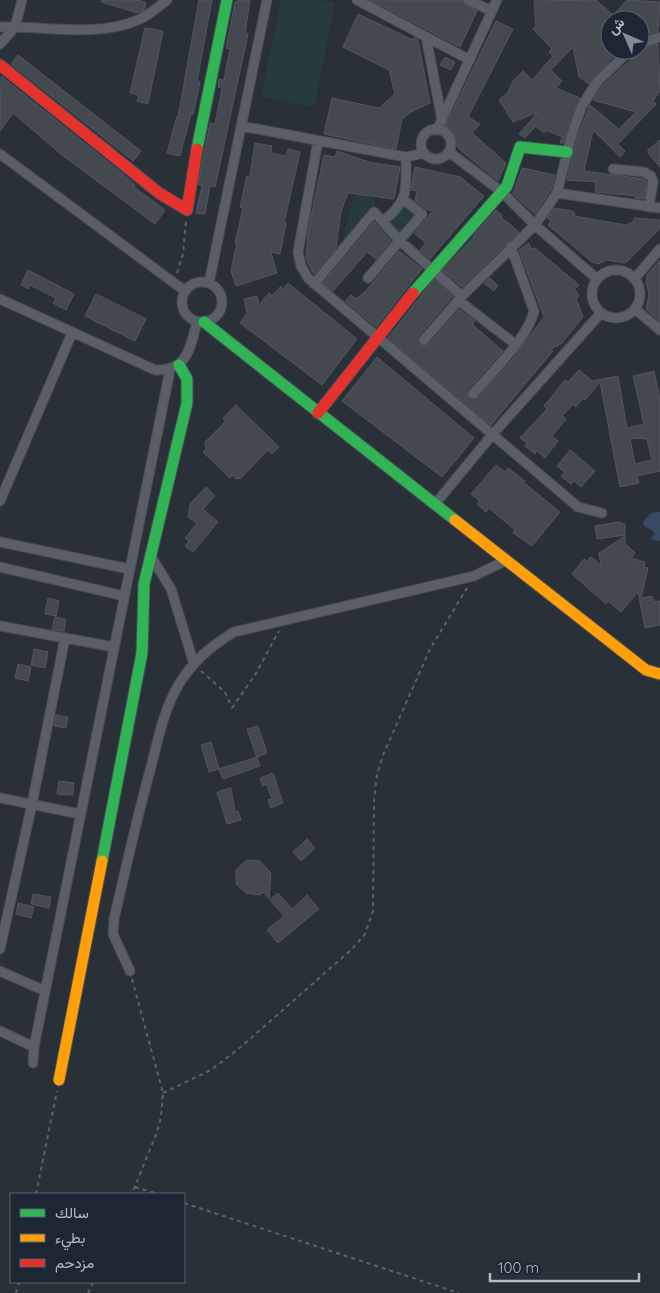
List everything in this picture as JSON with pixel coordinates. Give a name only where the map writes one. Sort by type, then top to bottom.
[{"type":"street","points":[[0,44],[15,27],[22,0]]},
{"type":"street","points":[[0,27],[105,29],[140,19],[167,0]]},
{"type":"street","points":[[0,65],[159,193],[187,210],[190,183],[228,0]]},
{"type":"street","points":[[209,283],[267,0]]},
{"type":"street","points":[[468,0],[492,12]]},
{"type":"street","points":[[437,130],[498,0]]},
{"type":"street","points":[[362,1],[470,60]]},
{"type":"street","points":[[426,37],[442,120]]},
{"type":"street","points":[[424,340],[460,298],[535,225],[557,193],[578,116],[588,95],[618,60]]},
{"type":"street","points":[[241,126],[406,156],[424,153]]},
{"type":"street","points":[[437,130],[445,132],[451,145],[449,152],[444,157],[430,158],[424,153],[421,144],[423,137],[428,132],[437,130]]},
{"type":"street","points":[[318,141],[298,252],[303,270],[314,284],[578,507],[602,514]]},
{"type":"street","points":[[318,413],[377,336],[432,270],[502,192],[510,181],[521,146],[567,152]]},
{"type":"street","points":[[449,152],[502,192],[535,225],[597,279]]},
{"type":"street","points":[[0,154],[186,292]]},
{"type":"street","points":[[383,221],[404,200],[406,156]]},
{"type":"street","points":[[613,168],[644,172],[651,176],[653,182],[649,207]]},
{"type":"street","points":[[557,193],[660,208]]},
{"type":"street","points":[[368,278],[422,214],[404,200]]},
{"type":"street","points":[[314,284],[372,213],[383,221],[399,240],[460,298],[515,344]]},
{"type":"street","points":[[473,394],[515,344],[530,323],[534,311],[510,248]]},
{"type":"street","points":[[634,279],[660,249]]},
{"type":"street","points":[[617,270],[627,273],[634,279],[640,294],[635,309],[625,316],[617,318],[602,313],[595,306],[592,297],[593,288],[597,279],[606,272],[617,270]]},
{"type":"street","points":[[33,1063],[34,1047],[124,596],[175,368],[190,347],[200,322],[218,315],[222,305],[218,290],[209,283],[198,282],[186,292],[183,307],[188,316],[200,322],[436,504],[646,670],[660,674]]},
{"type":"street","points":[[0,299],[147,367],[175,368],[187,379],[187,403],[152,558],[144,584],[142,653],[59,1080]]},
{"type":"street","points":[[635,309],[660,330]]},
{"type":"street","points":[[436,504],[492,435],[602,313]]},
{"type":"street","points":[[0,501],[72,333]]},
{"type":"street","points":[[0,542],[130,569]]},
{"type":"street","points":[[152,558],[171,588],[194,664]]},
{"type":"street","points":[[130,971],[113,934],[114,919],[141,804],[164,718],[179,685],[194,664],[209,648],[234,632],[474,576],[507,560]]},
{"type":"street","points":[[0,567],[124,596]]},
{"type":"street","points":[[0,626],[114,647]]},
{"type":"street","points":[[0,948],[32,804],[65,638]]},
{"type":"street","points":[[0,798],[80,814]]},
{"type":"street","points":[[0,971],[45,991]]},
{"type":"street","points":[[0,1031],[34,1047]]},
{"type":"path","points":[[175,282],[183,254],[187,210]]},
{"type":"path","points":[[163,1093],[211,1070],[242,1046],[352,950],[364,934],[373,911],[374,800],[383,755],[430,649],[474,576]]},
{"type":"path","points":[[194,664],[225,692],[232,708],[255,675],[271,644],[289,618]]},
{"type":"path","points":[[130,971],[163,1093],[156,1132],[132,1193]]},
{"type":"path","points":[[36,1193],[59,1080]]},
{"type":"path","points":[[135,1187],[155,1193]]},
{"type":"path","points":[[185,1203],[459,1293]]},
{"type":"green space","points":[[281,0],[320,0],[335,3],[314,107],[261,97]]},
{"type":"green space","points":[[354,193],[375,198],[375,207],[350,243],[343,238]]},
{"type":"green space","points":[[407,204],[420,215],[404,235],[390,224]]},
{"type":"water","points":[[660,512],[660,541],[650,539],[654,535],[653,531],[644,526],[643,522],[651,513]]},
{"type":"building","points":[[102,0],[138,0],[146,3],[144,10],[138,13],[101,2]]},
{"type":"building","points":[[199,0],[212,0],[197,81],[200,82],[193,115],[191,114],[180,156],[167,153],[178,117]]},
{"type":"building","points":[[238,0],[250,0],[245,33],[248,34],[215,187],[210,186],[205,214],[196,213],[202,185],[198,184],[210,123],[215,124],[222,88],[218,87],[219,79],[224,80],[230,49],[226,48],[235,2],[238,2]]},
{"type":"building","points":[[370,0],[462,0],[465,5],[477,11],[460,47]]},
{"type":"building","points":[[596,0],[607,10],[600,10],[600,60],[610,60],[589,84],[579,77],[573,47],[551,70],[562,81],[556,88],[580,98],[563,143],[560,143],[562,137],[546,130],[544,133],[536,126],[525,138],[519,134],[538,112],[513,122],[499,100],[508,92],[513,81],[523,71],[532,80],[553,56],[549,52],[552,49],[533,29],[536,26],[534,1]]},
{"type":"building","points":[[627,0],[660,2],[658,31],[650,34],[650,10],[618,10]]},
{"type":"building","points":[[358,14],[413,40],[414,37],[418,40],[430,103],[411,112],[402,119],[396,149],[324,134],[332,98],[379,108],[395,94],[389,70],[343,47]]},
{"type":"building","points":[[496,21],[513,29],[468,117],[480,124],[472,133],[506,163],[498,181],[458,148],[450,130],[445,127]]},
{"type":"building","points":[[145,28],[163,31],[148,104],[137,101],[139,95],[130,93]]},
{"type":"building","points":[[658,44],[660,91],[653,101],[656,104],[618,144],[625,151],[620,157],[593,130],[584,171],[644,179],[647,183],[644,199],[635,198],[635,196],[595,192],[596,182],[567,180],[578,136],[590,105],[619,129],[636,112],[593,100],[602,86],[630,60],[650,60],[650,47]]},
{"type":"building","points":[[18,55],[141,151],[133,161],[11,64]]},
{"type":"building","points":[[445,57],[455,62],[451,70],[440,65]]},
{"type":"building","points":[[1,76],[123,174],[135,185],[134,187],[165,210],[155,224],[62,155],[13,113],[0,131]]},
{"type":"building","points":[[660,140],[660,167],[648,153],[648,150]]},
{"type":"building","points":[[255,143],[272,146],[271,153],[286,156],[288,149],[300,152],[284,223],[286,223],[280,254],[271,252],[277,273],[236,286],[231,271],[243,208],[240,207],[247,176],[250,176]]},
{"type":"building","points":[[337,151],[369,162],[400,167],[394,199],[348,193],[341,211],[336,248],[314,274],[306,259],[308,231],[324,155],[335,157]]},
{"type":"building","points":[[415,167],[460,177],[484,196],[430,259],[420,250],[426,243],[414,233],[433,211],[426,209],[415,201],[417,191],[411,190]]},
{"type":"building","points":[[522,168],[555,175],[551,190],[535,214],[513,194]]},
{"type":"building","points":[[554,208],[572,211],[575,213],[574,216],[626,225],[633,222],[634,218],[660,220],[660,228],[626,263],[606,260],[598,264],[592,262],[548,225],[551,221],[547,218]]},
{"type":"building","points":[[496,210],[502,215],[502,218],[519,232],[462,287],[442,270],[474,237]]},
{"type":"building","points":[[374,222],[391,241],[376,259],[367,252],[333,291],[323,283]]},
{"type":"building","points":[[529,243],[531,249],[535,248],[579,285],[575,289],[579,296],[576,298],[583,317],[561,344],[551,349],[553,351],[491,425],[388,338],[434,279],[453,296],[419,336],[420,344],[423,346],[429,344],[459,309],[475,321],[472,324],[503,351],[468,390],[467,395],[469,399],[477,398],[513,359],[544,317],[519,250]]},
{"type":"building","points":[[399,251],[422,269],[376,327],[345,301],[351,295],[356,299],[365,292]]},
{"type":"building","points":[[660,260],[660,322],[646,309],[649,294],[646,282],[647,275]]},
{"type":"building","points":[[28,270],[74,294],[66,310],[53,303],[56,298],[30,285],[28,289],[21,285]]},
{"type":"building","points":[[490,278],[498,286],[494,291],[484,283]]},
{"type":"building","points":[[288,283],[357,339],[322,385],[240,323],[247,313],[244,299],[257,296],[259,305],[269,293],[272,296],[281,286],[282,290]]},
{"type":"building","points":[[96,294],[146,319],[135,341],[85,316]]},
{"type":"building","points":[[377,357],[474,438],[442,477],[342,401]]},
{"type":"building","points":[[579,370],[592,381],[618,376],[627,428],[644,424],[633,376],[654,371],[660,399],[660,471],[637,476],[639,483],[620,487],[600,382],[585,400],[583,398],[576,407],[573,404],[562,416],[566,419],[552,436],[558,441],[545,458],[537,451],[535,454],[525,446],[527,443],[520,438],[547,409],[544,406],[565,380],[568,382]],"holes":[[[630,438],[647,439],[652,460],[635,464]]]},
{"type":"building","points":[[236,405],[279,447],[272,454],[268,450],[241,478],[236,479],[232,475],[230,478],[203,452],[206,449],[205,442],[226,421],[223,418]]},
{"type":"building","points":[[570,450],[595,471],[581,487],[574,481],[571,484],[561,476],[565,472],[557,466]]},
{"type":"building","points":[[496,465],[505,472],[508,468],[560,512],[532,546],[513,533],[515,530],[489,508],[486,512],[477,504],[480,502],[471,494]]},
{"type":"building","points":[[206,487],[215,496],[203,509],[218,522],[193,552],[185,546],[189,541],[185,538],[197,523],[188,517],[190,504]]},
{"type":"building","points":[[619,522],[625,524],[625,535],[597,539],[595,526]]},
{"type":"building","points":[[625,536],[625,543],[635,553],[631,558],[645,562],[644,567],[648,568],[641,598],[652,596],[654,602],[660,601],[660,625],[645,628],[638,592],[621,612],[608,601],[606,604],[572,574],[584,559],[587,561],[591,557],[601,565],[599,553]]},
{"type":"building","points":[[48,598],[59,601],[56,616],[45,614]]},
{"type":"building","points":[[55,617],[66,620],[64,631],[52,629]]},
{"type":"building","points":[[34,649],[48,652],[45,668],[31,665]]},
{"type":"building","points":[[18,664],[31,667],[28,681],[15,678]]},
{"type":"building","points":[[56,715],[68,717],[66,728],[54,726]]},
{"type":"building","points":[[258,726],[267,753],[257,757],[247,729]]},
{"type":"building","points":[[211,742],[219,769],[209,772],[201,745]]},
{"type":"building","points":[[257,757],[260,766],[223,779],[219,769]]},
{"type":"building","points":[[273,773],[283,803],[271,808],[268,800],[272,799],[266,784],[263,786],[260,778]]},
{"type":"building","points":[[59,781],[74,783],[73,795],[57,794]]},
{"type":"building","points":[[231,788],[235,812],[238,811],[241,820],[227,824],[217,792]]},
{"type":"building","points":[[307,839],[315,848],[301,861],[293,852]]},
{"type":"building","points":[[247,860],[260,861],[271,873],[269,899],[263,892],[260,895],[246,893],[236,884],[236,870]]},
{"type":"building","points":[[278,893],[292,909],[307,895],[319,909],[278,943],[267,930],[284,916],[270,900]]},
{"type":"building","points":[[33,894],[51,897],[49,908],[31,904]]},
{"type":"building","points":[[18,903],[34,907],[31,918],[16,914]]},
{"type":"traffic: fast","points":[[197,149],[227,0]]},
{"type":"traffic: fast","points":[[413,293],[507,186],[520,147],[567,152]]},
{"type":"traffic: fast","points":[[204,322],[455,520]]},
{"type":"traffic: fast","points":[[102,861],[142,653],[144,584],[187,403],[187,379],[179,365]]},
{"type":"traffic: slow","points":[[455,520],[646,670],[660,674]]},
{"type":"traffic: slow","points":[[59,1080],[102,861]]},
{"type":"traffic: jam","points":[[0,65],[159,193],[187,210],[197,149]]},
{"type":"traffic: jam","points":[[318,413],[413,293]]}]
